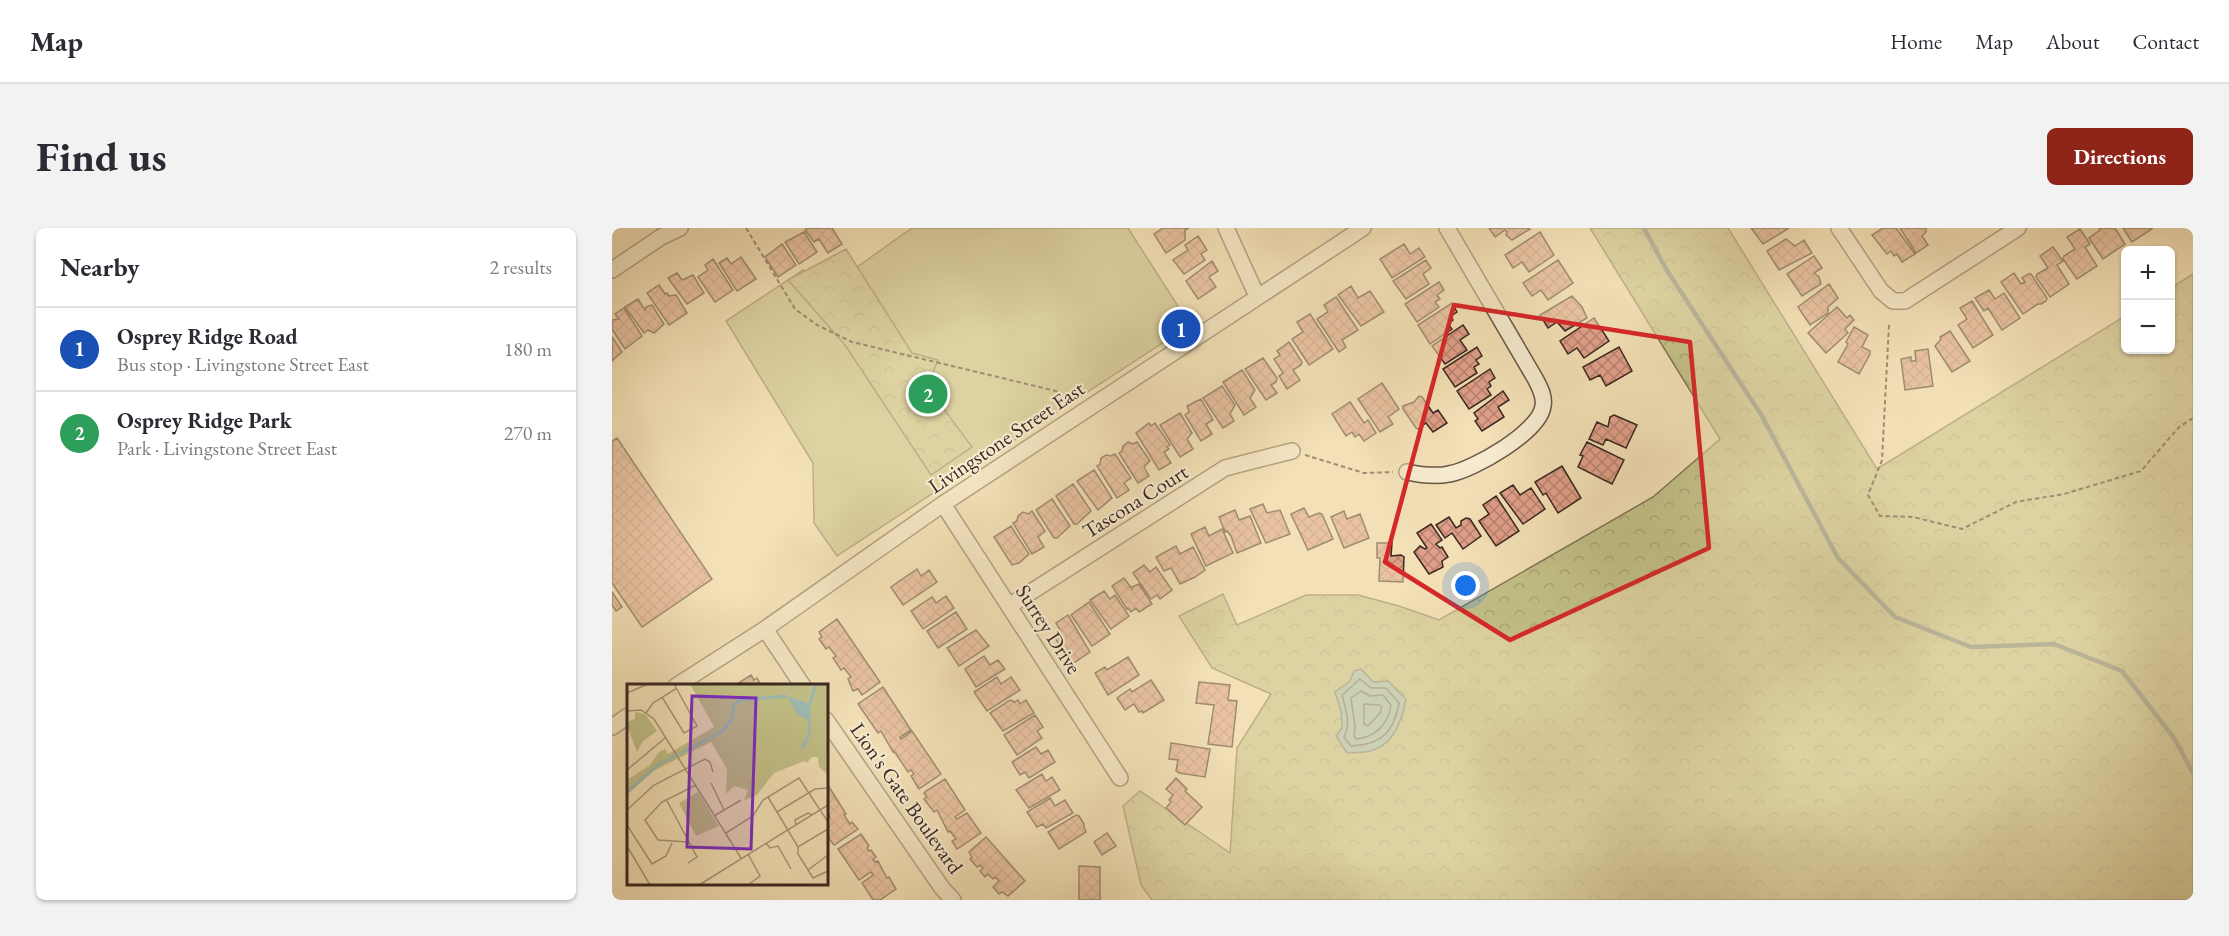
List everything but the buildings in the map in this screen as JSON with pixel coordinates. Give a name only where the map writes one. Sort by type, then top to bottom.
[{"type":"street","points":[[612,270],[658,232],[680,228]]},
{"type":"street","points":[[1226,228],[1257,296]]},
{"type":"street","name":"Livingstone Street East","points":[[679,684],[765,629],[943,504],[1363,228]]},
{"type":"street","points":[[1407,472],[1448,475],[1477,464],[1530,429],[1539,418],[1544,406],[1542,393],[1536,380],[1447,228]]},
{"type":"street","points":[[1839,228],[1881,291],[1893,301],[1905,302],[2019,228]]},
{"type":"street","name":"Tascona Court","points":[[1009,606],[1225,468],[1292,451]]},
{"type":"street","name":"Surrey Drive","points":[[943,504],[1120,778]]},
{"type":"street","points":[[765,629],[802,684]]},
{"type":"street","points":[[612,727],[627,717]]},
{"type":"street","name":"Lion's Gate Boulevard","points":[[828,723],[942,888],[953,900]]},
{"type":"path","points":[[746,228],[795,309],[817,325],[852,342],[1060,392]]},
{"type":"path","points":[[1889,325],[1882,460],[1868,495],[1880,516],[1912,517],[1962,529],[2016,502],[2064,494],[2141,471],[2179,427],[2193,418]]},
{"type":"path","points":[[1292,451],[1364,473],[1407,472]]},
{"type":"highlighted area","points":[[1454,305],[1690,342],[1709,548],[1510,640],[1385,562]]},
{"type":"green space","points":[[912,228],[1128,228],[1190,325],[837,556],[814,523],[813,463],[726,321],[803,270],[819,294]]},
{"type":"green space","points":[[1590,228],[1728,228],[1877,469],[2121,318],[2121,354],[2175,354],[2175,285],[2193,274],[2193,900],[1152,900],[1141,885],[1123,806],[1140,791],[1230,853],[1237,748],[1271,694],[1212,668],[1179,616],[1223,594],[1237,625],[1306,595],[1358,595],[1439,620],[1653,497],[1720,439]]},
{"type":"green space","points":[[846,249],[912,353],[938,360],[927,386],[972,447],[931,475],[845,345],[788,280]]},
{"type":"water","points":[[1361,669],[1373,682],[1388,681],[1406,699],[1396,731],[1385,743],[1370,751],[1347,753],[1336,736],[1342,728],[1341,711],[1335,692],[1350,681],[1354,671]]},
{"type":"waterway","points":[[1644,228],[1666,269],[1762,416],[1838,558],[1895,617],[1971,647],[2054,644],[2122,671],[2174,738],[2193,773]]},
{"type":"place","name":"Osprey Ridge Road","points":[[1181,329]]},
{"type":"place","name":"Osprey Ridge Park","points":[[928,394]]}]
